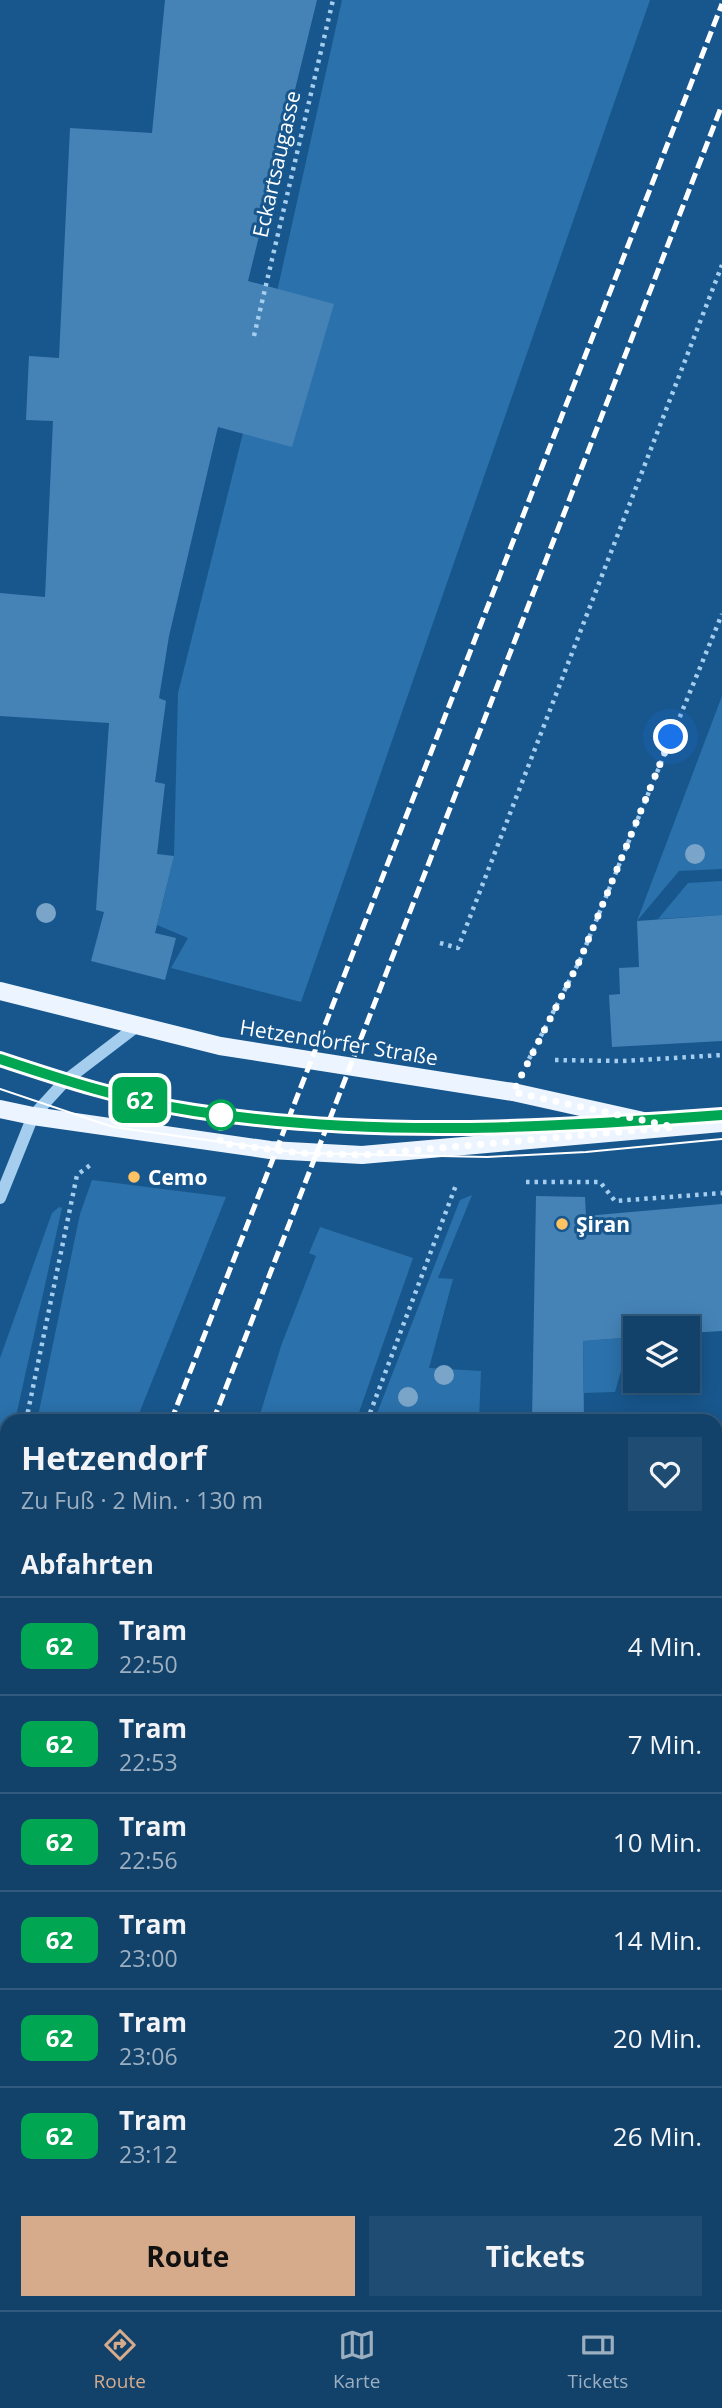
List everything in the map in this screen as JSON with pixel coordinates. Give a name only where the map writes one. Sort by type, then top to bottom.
[{"type":"main road","name":"Hetzendorfer Straße","points":[[0,991],[220,1046],[513,1092],[674,1127]]},
{"type":"main road","name":"Hetzendorfer Straße","points":[[0,1109],[270,1150],[362,1155],[722,1123]]},
{"type":"street","points":[[0,1198],[33,1116],[65,1081],[137,1026]]},
{"type":"path","name":"Eckartsaugasse","points":[[254,335],[299,156],[333,0]]},
{"type":"path","points":[[440,943],[458,947],[722,265]]},
{"type":"path","points":[[513,1092],[580,960],[722,614]]},
{"type":"path","points":[[125,1078],[142,1080]]},
{"type":"path","points":[[27,1414],[77,1175],[97,1160]]},
{"type":"path","points":[[370,1414],[456,1184],[456,1175]]},
{"type":"shaded area","points":[[342,0],[650,0],[301,1002],[171,968],[188,938],[157,925],[174,856],[178,693],[266,341]]},
{"type":"shaded area","points":[[722,696],[722,869],[679,871],[637,921]]},
{"type":"shaded area","points":[[722,881],[722,915],[658,919],[688,883]]},
{"type":"shaded area","points":[[92,1180],[226,1197],[139,1414],[38,1414],[80,1214]]},
{"type":"shaded area","points":[[472,1195],[438,1278],[453,1279],[429,1368],[481,1371],[479,1414],[377,1414],[460,1200]]},
{"type":"shaded area","points":[[59,1207],[62,1208],[17,1414],[0,1414],[0,1358],[52,1213]]},
{"type":"shaded area","points":[[320,1227],[413,1258],[358,1414],[260,1414],[281,1346],[316,1256],[309,1253]]},
{"type":"shaded area","points":[[623,1338],[623,1364],[615,1392],[584,1393],[583,1341]]},
{"type":"building","points":[[165,0],[317,0],[248,281],[334,304],[292,447],[218,427],[169,636],[159,698],[166,701],[155,782],[165,784],[157,854],[174,856],[155,933],[176,938],[165,980],[91,961],[104,912],[96,910],[109,723],[0,716],[0,593],[45,597],[53,421],[26,420],[29,356],[59,358],[70,128],[152,133]]},
{"type":"building","points":[[722,915],[722,1041],[612,1047],[609,995],[620,994],[619,968],[639,967],[637,921]]},
{"type":"building","points":[[536,1196],[585,1197],[586,1216],[722,1204],[722,1331],[700,1332],[700,1316],[623,1316],[623,1338],[583,1341],[584,1414],[532,1414]]},
{"type":"tram line","points":[[0,1059],[96,1089],[169,1107],[326,1125],[392,1128],[524,1127],[722,1115]]},
{"type":"tram line","name":"62","points":[[0,1059],[120,1096],[192,1111],[255,1119],[436,1129],[634,1122],[722,1115]]},
{"type":"tram line","points":[[0,1089],[113,1127],[300,1153],[487,1157],[586,1152],[722,1139]]},
{"type":"railway","points":[[174,1414],[722,4]]},
{"type":"railway","points":[[216,1414],[722,105]]},
{"type":"place","name":"Cemo","points":[[134,1177]]},
{"type":"place","name":"Şiran","points":[[562,1224]]},
{"type":"route","points":[[221,1115],[220,1143],[300,1153],[362,1155],[674,1127],[513,1092],[580,960],[671,737]]}]
